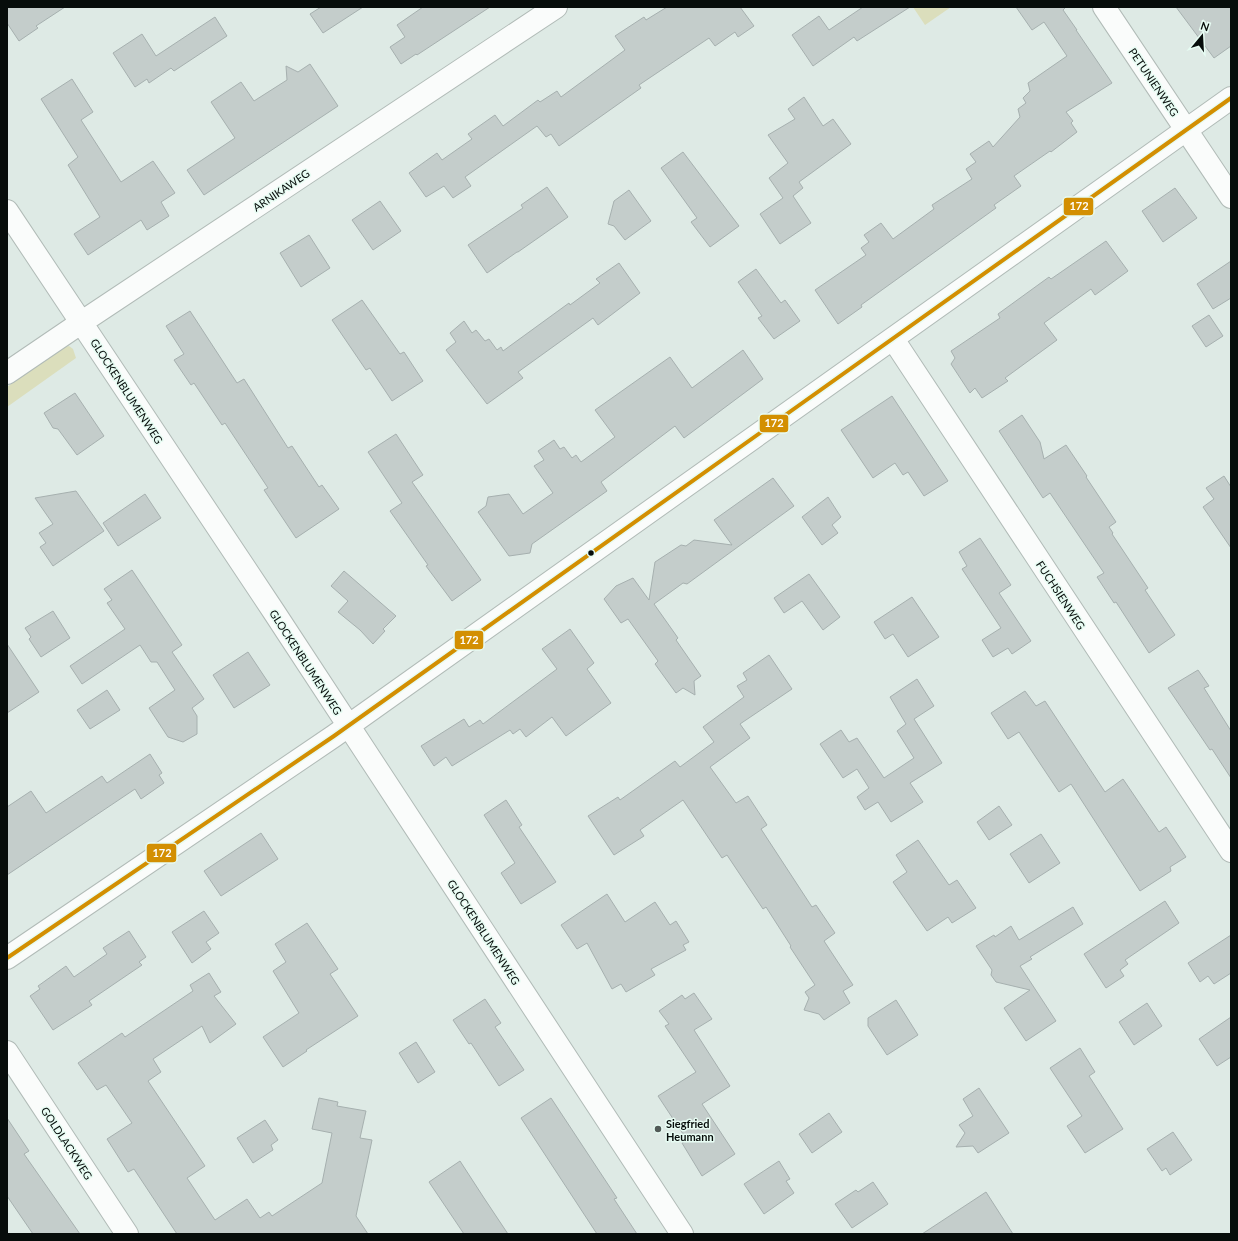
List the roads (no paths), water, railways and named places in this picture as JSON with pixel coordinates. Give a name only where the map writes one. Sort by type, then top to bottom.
[{"type":"street","name":"ARNIKAWEG","points":[[7,374],[82,322],[556,7]]},
{"type":"street","name":"PETUNIENWEG","points":[[1104,7],[1231,197]]},
{"type":"street","points":[[7,958],[348,726],[1231,98]]},
{"type":"street","name":"GLOCKENBLUMENWEG","points":[[7,211],[82,322],[682,1234]]},
{"type":"street","name":"FUCHSIENWEG","points":[[893,339],[1231,851]]},
{"type":"street","name":"GOLDLACKWEG","points":[[7,1052],[127,1234]]},
{"type":"place","name":"Siegfried Heumann","points":[[658,1129]]}]
